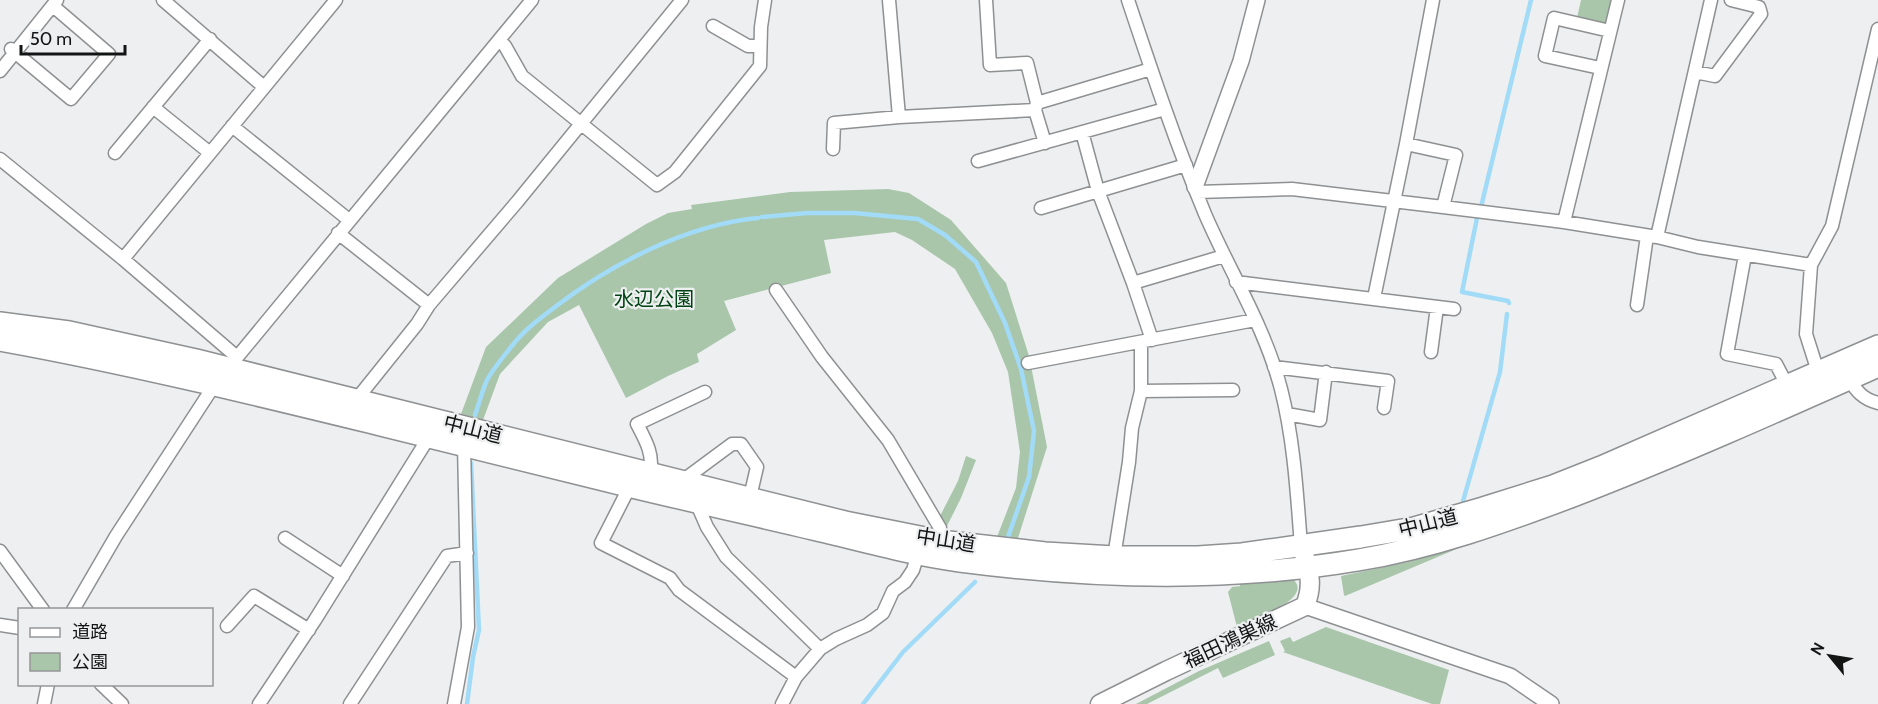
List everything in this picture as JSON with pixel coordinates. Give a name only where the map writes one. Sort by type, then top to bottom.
[{"type":"highway","name":"中山道","points":[[0,323],[69,332],[356,400],[845,522],[940,541],[1045,554],[1114,557],[1198,557],[1242,554],[1414,528],[1553,486],[1787,385],[1849,379],[1878,366]]},
{"type":"highway","name":"中山道","points":[[0,340],[67,352],[227,370],[429,437],[918,554],[958,561],[1075,572],[1200,574],[1308,568],[1363,560],[1415,548],[1497,523],[1606,483],[1822,381],[1878,346]]},
{"type":"main road","points":[[1301,546],[1308,568],[1311,591],[1305,606]]},
{"type":"main road","name":"福田鴻巣線","points":[[1100,704],[1166,670],[1305,606]]},
{"type":"street","points":[[163,0],[264,87]]},
{"type":"street","points":[[123,259],[336,0]]},
{"type":"street","points":[[74,608],[116,536],[227,370],[532,0]]},
{"type":"street","points":[[356,400],[417,324],[429,305],[464,266],[682,0]]},
{"type":"street","points":[[499,40],[505,46],[522,76],[657,184],[675,172],[760,66],[761,27],[765,0]]},
{"type":"street","points":[[889,0],[899,117]]},
{"type":"street","points":[[986,0],[990,65],[1027,63],[1045,143]]},
{"type":"street","points":[[1128,0],[1186,165],[1274,367],[1287,414],[1294,459],[1301,546]]},
{"type":"street","points":[[1196,190],[1241,61],[1257,0]]},
{"type":"street","points":[[1374,298],[1433,0]]},
{"type":"street","points":[[1564,222],[1618,0]]},
{"type":"street","points":[[1637,305],[1652,236],[1712,0]]},
{"type":"street","points":[[1695,72],[1715,76],[1761,15],[1759,7],[1731,0]]},
{"type":"street","points":[[0,71],[13,51],[53,2],[109,54],[71,99],[13,51]]},
{"type":"street","points":[[1600,68],[1545,56],[1554,18],[1610,31]]},
{"type":"street","points":[[713,26],[748,46],[760,46]]},
{"type":"street","points":[[1822,381],[1806,334],[1811,265],[1832,226],[1878,29]]},
{"type":"street","points":[[115,153],[210,39]]},
{"type":"street","points":[[0,63],[13,51]]},
{"type":"street","points":[[833,149],[834,123],[1036,106],[1151,69]]},
{"type":"street","points":[[153,107],[210,153]]},
{"type":"street","points":[[978,160],[1165,110]]},
{"type":"street","points":[[232,126],[349,220]]},
{"type":"street","points":[[1082,132],[1098,191],[1133,283],[1147,341],[1141,391],[1131,428],[1129,462],[1114,557]]},
{"type":"street","points":[[1406,144],[1456,155],[1443,207]]},
{"type":"street","points":[[0,159],[123,259],[227,370]]},
{"type":"street","points":[[1041,208],[1186,165]]},
{"type":"street","points":[[1196,190],[1292,189],[1443,207],[1564,222],[1811,265]]},
{"type":"street","points":[[338,233],[429,305]]},
{"type":"street","points":[[1745,255],[1727,354],[1776,364],[1787,385]]},
{"type":"street","points":[[1133,283],[1224,256]]},
{"type":"street","points":[[1236,282],[1454,309]]},
{"type":"street","points":[[776,290],[822,357],[888,440],[940,528],[940,541]]},
{"type":"street","points":[[1431,352],[1437,307]]},
{"type":"street","points":[[1028,363],[1255,320]]},
{"type":"street","points":[[1274,367],[1388,381],[1384,408]]},
{"type":"street","points":[[1287,414],[1320,420],[1326,372]]},
{"type":"street","points":[[1849,379],[1865,400],[1878,403]]},
{"type":"street","points":[[1141,391],[1233,390]]},
{"type":"street","points":[[650,473],[653,462],[648,444],[637,424],[705,392]]},
{"type":"street","points":[[259,704],[309,630],[429,437]]},
{"type":"street","points":[[682,481],[732,444],[741,444],[757,466],[750,497]]},
{"type":"street","points":[[453,704],[468,627],[464,445]]},
{"type":"street","points":[[630,486],[601,543],[669,578],[679,590],[796,677]]},
{"type":"street","points":[[696,502],[707,527],[726,557],[820,650]]},
{"type":"street","points":[[285,538],[343,576]]},
{"type":"street","points":[[0,551],[42,608]]},
{"type":"street","points":[[350,704],[447,556],[467,553]]},
{"type":"street","points":[[782,704],[796,677],[820,650],[836,639],[867,625],[883,613],[893,591],[905,582],[913,570],[918,554]]},
{"type":"street","points":[[227,626],[254,596],[309,630]]},
{"type":"street","points":[[1305,606],[1510,676],[1551,704]]},
{"type":"street","points":[[0,625],[18,628]]},
{"type":"street","points":[[44,704],[48,686]]},
{"type":"street","points":[[103,686],[122,704]]},
{"type":"green space","points":[[1581,0],[1613,0],[1607,21],[1601,24],[1577,18]]},
{"type":"green space","name":"水辺公園","points":[[888,189],[909,193],[951,220],[1006,283],[1029,356],[1047,447],[1018,538],[997,537],[1016,488],[1020,452],[1008,372],[992,333],[955,269],[912,240],[895,232],[824,240],[831,273],[724,301],[736,330],[697,354],[699,362],[626,398],[579,305],[548,322],[500,374],[483,420],[461,414],[486,347],[558,278],[646,224],[668,213],[692,209],[691,205],[790,192]]},
{"type":"green space","points":[[966,456],[976,460],[947,526],[939,518],[958,481]]},
{"type":"green space","points":[[1484,535],[1485,537],[1344,595],[1341,576],[1413,561]]},
{"type":"green space","points":[[1292,578],[1298,587],[1288,602],[1238,631],[1228,592],[1232,587],[1240,586],[1240,580]]},
{"type":"green space","points":[[1326,627],[1449,670],[1440,704],[1432,704],[1283,652],[1285,651],[1280,641],[1290,637],[1293,642]]},
{"type":"green space","points":[[1269,641],[1275,655],[1223,678],[1218,668],[1147,704],[1136,704],[1199,671]]},
{"type":"waterway","points":[[1481,207],[1531,0]]},
{"type":"waterway","points":[[762,217],[807,213],[854,213],[918,219],[945,235],[976,262],[1005,323],[1021,369],[1034,431],[1029,477],[1008,537]]},
{"type":"waterway","points":[[475,415],[487,380],[516,341],[526,330],[577,291],[625,262],[677,238],[731,222],[758,218]]},
{"type":"waterway","points":[[1477,218],[1462,292],[1509,303]]},
{"type":"waterway","points":[[1463,501],[1500,372],[1507,314]]},
{"type":"waterway","points":[[467,704],[479,630],[471,463]]},
{"type":"waterway","points":[[863,704],[903,652],[975,582]]}]
